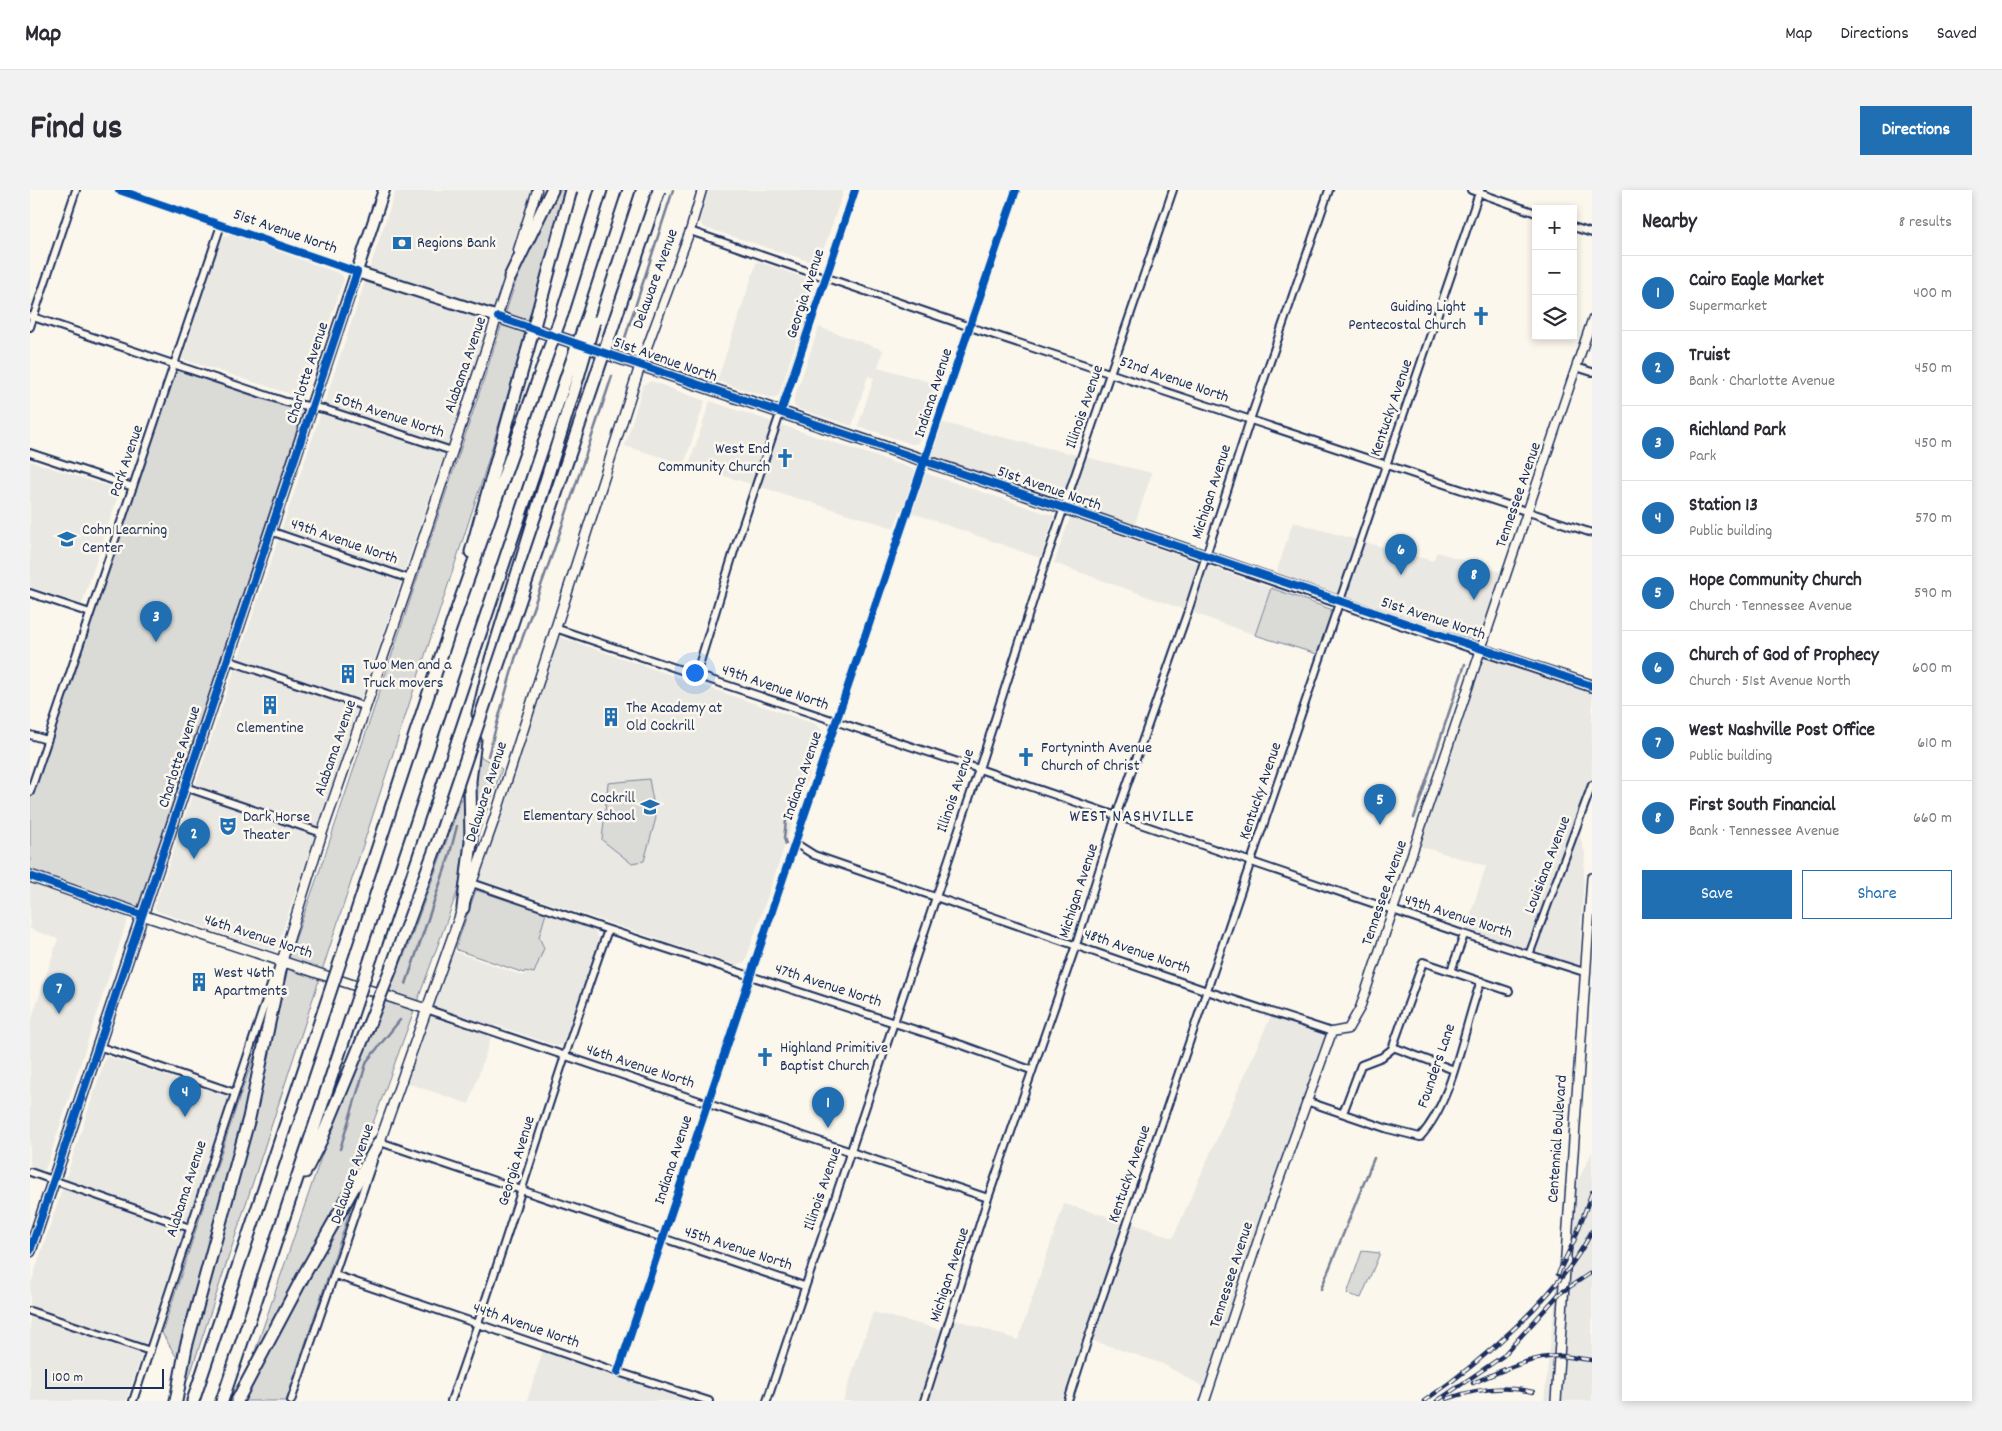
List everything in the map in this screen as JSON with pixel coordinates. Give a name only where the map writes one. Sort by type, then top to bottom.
[{"type":"highway","points":[[510,277],[552,190]]},
{"type":"highway","points":[[448,635],[571,190]]},
{"type":"highway","points":[[193,1401],[448,635],[562,314],[601,190]]},
{"type":"highway","points":[[463,908],[471,842],[470,781],[479,705],[573,376],[629,190]]},
{"type":"highway","points":[[287,1207],[321,1140],[369,1024],[442,830],[658,190]]},
{"type":"highway","points":[[222,1401],[370,958],[573,376]]},
{"type":"highway","points":[[176,1401],[186,1347],[249,1118],[282,961]]},
{"type":"highway","points":[[237,1401],[305,1273],[380,1141]]},
{"type":"main road","name":"Charlotte Avenue","points":[[30,1251],[384,190]]},
{"type":"main road","name":"51st Avenue North","points":[[357,272],[498,317],[1592,686]]},
{"type":"main road","name":"Alabama Avenue","points":[[282,961],[322,833],[410,579],[510,277]]},
{"type":"main road","name":"Delaware Avenue","points":[[380,1141],[515,758],[640,366]]},
{"type":"main road","name":"46th Avenue North","points":[[30,876],[426,1009]]},
{"type":"main road","name":"Centennial Boulevard","points":[[1556,1401],[1584,972],[1592,878]]},
{"type":"street","points":[[30,327],[76,190]]},
{"type":"street","name":"51st Avenue North","points":[[118,190],[357,272]]},
{"type":"street","name":"Alabama Avenue","points":[[510,277],[537,190]]},
{"type":"street","name":"Delaware Avenue","points":[[640,366],[690,231],[702,190]]},
{"type":"street","name":"Georgia Avenue","points":[[696,675],[734,551],[855,190]]},
{"type":"street","name":"Indiana Avenue","points":[[618,1372],[750,975],[926,461],[1016,190]]},
{"type":"street","name":"Illinois Avenue","points":[[767,1401],[979,769],[1018,645],[1173,190]]},
{"type":"street","name":"Michigan Avenue","points":[[924,1401],[988,1198],[1076,945],[1116,816],[1206,557],[1250,420],[1329,190]]},
{"type":"street","points":[[1471,190],[1480,191],[1532,211]]},
{"type":"street","name":"Kentucky Avenue","points":[[1068,1401],[1480,191]]},
{"type":"street","name":"Park Avenue","points":[[30,792],[221,225]]},
{"type":"street","points":[[1577,228],[1592,233]]},
{"type":"street","name":"52nd Avenue North","points":[[690,231],[970,327],[1592,533]]},
{"type":"street","name":"50th Avenue North","points":[[32,317],[286,402],[324,410],[452,451]]},
{"type":"street","name":"Tennessee Avenue","points":[[1205,1401],[1306,1101],[1332,1032],[1348,1029],[1360,1008],[1592,320]]},
{"type":"street","points":[[1576,367],[1592,372]]},
{"type":"street","points":[[30,453],[133,487]]},
{"type":"street","name":"49th Avenue North","points":[[270,531],[410,579]]},
{"type":"street","points":[[30,593],[90,613]]},
{"type":"street","name":"49th Avenue North","points":[[555,628],[979,769],[1464,935],[1584,972]]},
{"type":"street","points":[[227,660],[366,707]]},
{"type":"street","points":[[30,735],[47,740]]},
{"type":"street","name":"Louisiana Avenue","points":[[1529,955],[1534,937],[1577,830],[1592,785]]},
{"type":"street","points":[[185,787],[322,833]]},
{"type":"street","name":"48th Avenue North","points":[[795,843],[814,855],[1207,991],[1332,1032]]},
{"type":"street","name":"47th Avenue North","points":[[472,883],[608,930],[893,1022],[1032,1070]]},
{"type":"street","name":"Georgia Avenue","points":[[451,1401],[522,1191],[564,1055],[608,930]]},
{"type":"street","points":[[1451,971],[1464,935]]},
{"type":"street","name":"Alabama Avenue","points":[[133,1401],[273,978],[282,961]]},
{"type":"street","points":[[1343,1113],[1360,1065],[1382,1057],[1393,1047],[1423,962],[1509,990]]},
{"type":"street","name":"Founders Lane","points":[[1306,1101],[1388,1129],[1420,1137],[1431,1124],[1454,1070],[1481,981]]},
{"type":"street","name":"46th Avenue North","points":[[426,1009],[988,1198]]},
{"type":"street","points":[[98,1046],[235,1093]]},
{"type":"street","points":[[1393,1047],[1454,1070]]},
{"type":"street","name":"Delaware Avenue","points":[[293,1401],[380,1141]]},
{"type":"street","name":"45th Avenue North","points":[[380,1141],[804,1286]]},
{"type":"street","points":[[30,1172],[190,1228]]},
{"type":"street","name":"44th Avenue North","points":[[335,1275],[478,1325],[709,1401]]},
{"type":"street","points":[[30,1311],[150,1351]]},
{"type":"shaded area","points":[[396,190],[534,190],[277,947],[274,951],[157,911],[154,908]]},
{"type":"shaded area","points":[[546,190],[569,190],[482,481],[189,1378],[162,1333],[239,1099],[325,855]]},
{"type":"shaded area","points":[[707,190],[844,190],[821,257],[815,263],[703,227],[699,219]]},
{"type":"shaded area","points":[[231,234],[341,274],[344,279],[303,398],[182,359],[221,240],[224,236]]},
{"type":"shaded area","points":[[757,261],[813,281],[815,284],[779,395],[774,399],[717,381]]},
{"type":"shaded area","points":[[819,327],[883,350],[878,367],[943,386],[918,443],[911,444],[858,426],[874,378],[868,376],[852,426],[794,406],[794,399]]},
{"type":"shaded area","points":[[174,364],[311,408],[142,915],[30,876],[30,791]]},
{"type":"shaded area","points":[[651,381],[705,401],[684,464],[625,446],[643,385]]},
{"type":"shaded area","points":[[710,401],[1054,516],[1040,558],[901,509],[894,528],[689,465]]},
{"type":"shaded area","points":[[939,422],[1152,473],[1132,532],[926,461]]},
{"type":"shaded area","name":"Cohn Learning Center","points":[[30,461],[120,490],[82,604],[30,587]]},
{"type":"shaded area","points":[[1070,518],[1271,588],[1255,635],[1054,563]]},
{"type":"shaded area","points":[[1293,522],[1433,561],[1437,552],[1507,574],[1482,649],[1592,689],[1592,786],[1578,830],[1585,853],[1579,965],[1464,935],[1486,866],[1416,845],[1481,649],[1274,580]]},
{"type":"shaded area","points":[[1271,588],[1333,610],[1317,654],[1255,635]]},
{"type":"shaded area","name":"Cockrill Elementary School","points":[[560,637],[815,724],[822,730],[822,737],[745,962],[736,965],[480,880],[479,878],[556,641]]},
{"type":"shaded area","points":[[478,755],[502,769],[369,1134],[354,1198],[286,1401],[238,1401],[329,1134],[408,946]]},
{"type":"shaded area","points":[[649,779],[656,818],[644,861],[631,863],[602,840],[608,783]]},
{"type":"shaded area","points":[[30,882],[129,915],[47,1165],[44,1170],[39,1172],[30,1169],[30,1024],[58,939],[30,929]]},
{"type":"shaded area","points":[[476,890],[546,913],[539,937],[544,948],[534,973],[525,971],[524,973],[457,950],[456,947]]},
{"type":"shaded area","points":[[546,913],[594,929],[599,939],[563,1045],[557,1046],[495,1025],[469,1104],[407,1083],[453,951],[524,976]]},
{"type":"shaded area","points":[[1272,1013],[1332,1032],[1267,1231],[1209,1390],[1163,1364],[1088,1339],[1076,1357],[1062,1401],[843,1401],[873,1312],[946,1331],[951,1318],[1018,1340],[1064,1204],[1128,1222],[1173,1238]]},
{"type":"shaded area","points":[[106,1056],[227,1096],[229,1101],[126,1401],[30,1401],[30,1286]]},
{"type":"shaded area","points":[[1592,1152],[1592,1401],[1544,1401],[1565,1208]]},
{"type":"shaded area","points":[[1362,1251],[1380,1253],[1361,1298],[1347,1294]]},
{"type":"shaded area","points":[[544,1347],[708,1401],[527,1401]]},
{"type":"waterway","points":[[624,341],[673,190]]},
{"type":"waterway","points":[[488,756],[515,659],[612,376]]},
{"type":"waterway","points":[[1414,818],[1465,664]]},
{"type":"waterway","points":[[786,821],[784,838],[786,844]]},
{"type":"waterway","points":[[406,984],[449,857],[457,826]]},
{"type":"waterway","points":[[340,1149],[367,1061],[400,1020]]},
{"type":"waterway","points":[[1321,1289],[1374,1158]]},
{"type":"railway","points":[[1558,1274],[1574,1241],[1592,1192]]},
{"type":"railway","points":[[1424,1401],[1470,1367],[1541,1302],[1578,1255],[1592,1231]]},
{"type":"railway","points":[[1437,1401],[1503,1356],[1559,1294],[1592,1272]]},
{"type":"railway","points":[[1473,1383],[1515,1365],[1538,1359],[1561,1356],[1592,1360]]},
{"type":"railway","points":[[1447,1399],[1489,1389],[1533,1392]]},
{"type":"cycle path","points":[[30,1251],[357,272],[119,190]]},
{"type":"cycle path","points":[[783,406],[855,190]]},
{"type":"cycle path","points":[[618,1372],[1016,190]]},
{"type":"cycle path","points":[[498,317],[1592,686]]},
{"type":"cycle path","points":[[30,876],[142,915]]},
{"type":"place","name":"Regions Bank","points":[[402,243]]},
{"type":"place","name":"Guiding Light Pentecostal Church","points":[[1481,316]]},
{"type":"place","name":"West End Community Church","points":[[785,458]]},
{"type":"place","name":"Cohn Learning Center","points":[[67,539]]},
{"type":"place","name":"Church of God of Prophecy","points":[[1401,575]]},
{"type":"place","name":"First South Financial","points":[[1474,600]]},
{"type":"place","name":"Richland Park","points":[[156,642]]},
{"type":"place","name":"Two Men and a Truck movers","points":[[348,674]]},
{"type":"place","name":"Clementine","points":[[270,705]]},
{"type":"place","name":"The Academy at Old Cockrill","points":[[611,717]]},
{"type":"place","name":"Fortyninth Avenue Church of Christ","points":[[1026,757]]},
{"type":"place","name":"Cockrill Elementary School","points":[[650,807]]},
{"type":"place","name":"Hope Community Church","points":[[1380,825]]},
{"type":"place","name":"Dark Horse Theater","points":[[228,826]]},
{"type":"place","name":"Truist","points":[[194,859]]},
{"type":"place","name":"West 46th Apartments","points":[[199,982]]},
{"type":"place","name":"West Nashville Post Office","points":[[59,1014]]},
{"type":"place","name":"Highland Primitive Baptist Church","points":[[765,1057]]},
{"type":"place","name":"Station 13","points":[[185,1117]]},
{"type":"place","name":"Cairo Eagle Market","points":[[828,1128]]},
{"type":"district","name":"WEST NASHVILLE","points":[[1132,817]]}]
